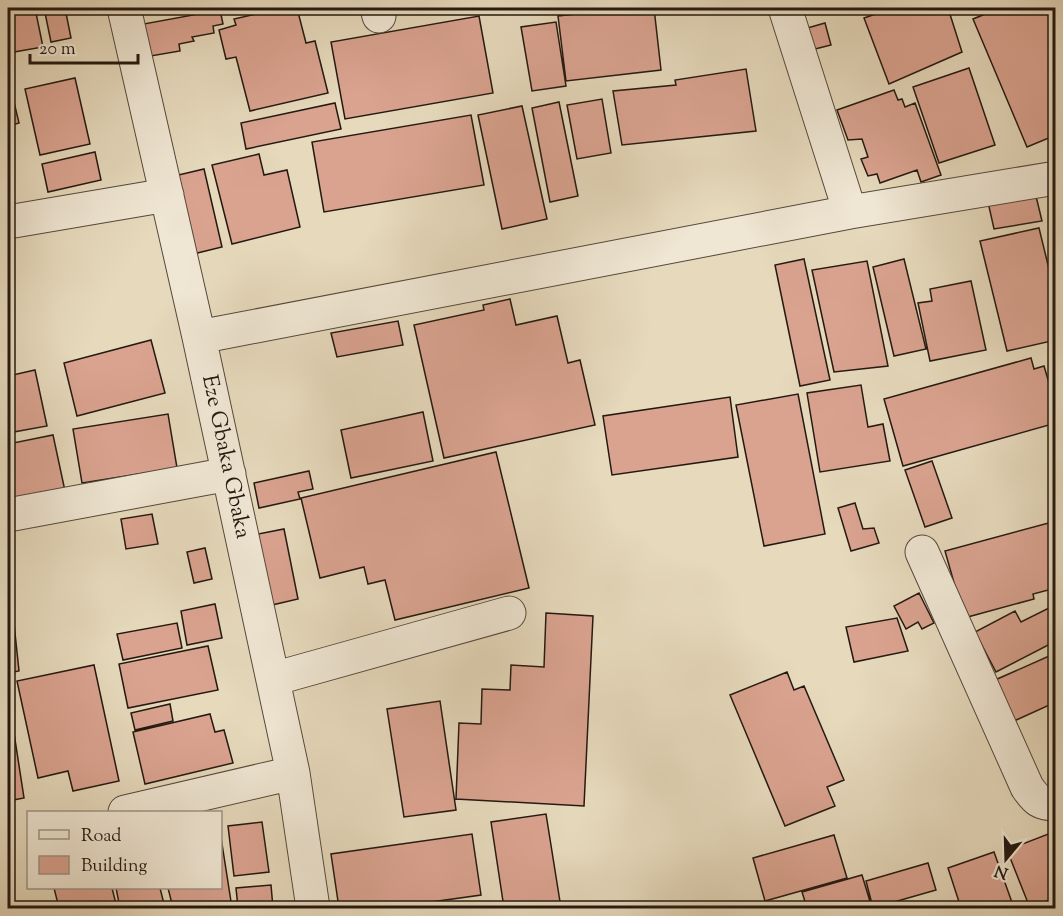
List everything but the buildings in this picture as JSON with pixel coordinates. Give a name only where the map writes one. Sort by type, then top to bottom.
[{"type":"street","name":"Eze Gbaka Gbaka","points":[[123,8],[199,337],[293,773],[313,909]]},
{"type":"street","points":[[785,8],[850,212]]},
{"type":"street","points":[[199,337],[850,212],[1056,178]]},
{"type":"street","points":[[8,222],[167,195]]},
{"type":"street","points":[[8,515],[229,474]]},
{"type":"street","points":[[922,552],[1027,787],[1036,801],[1056,804]]},
{"type":"street","points":[[273,679],[509,613]]},
{"type":"street","points":[[133,811],[293,773]]}]
